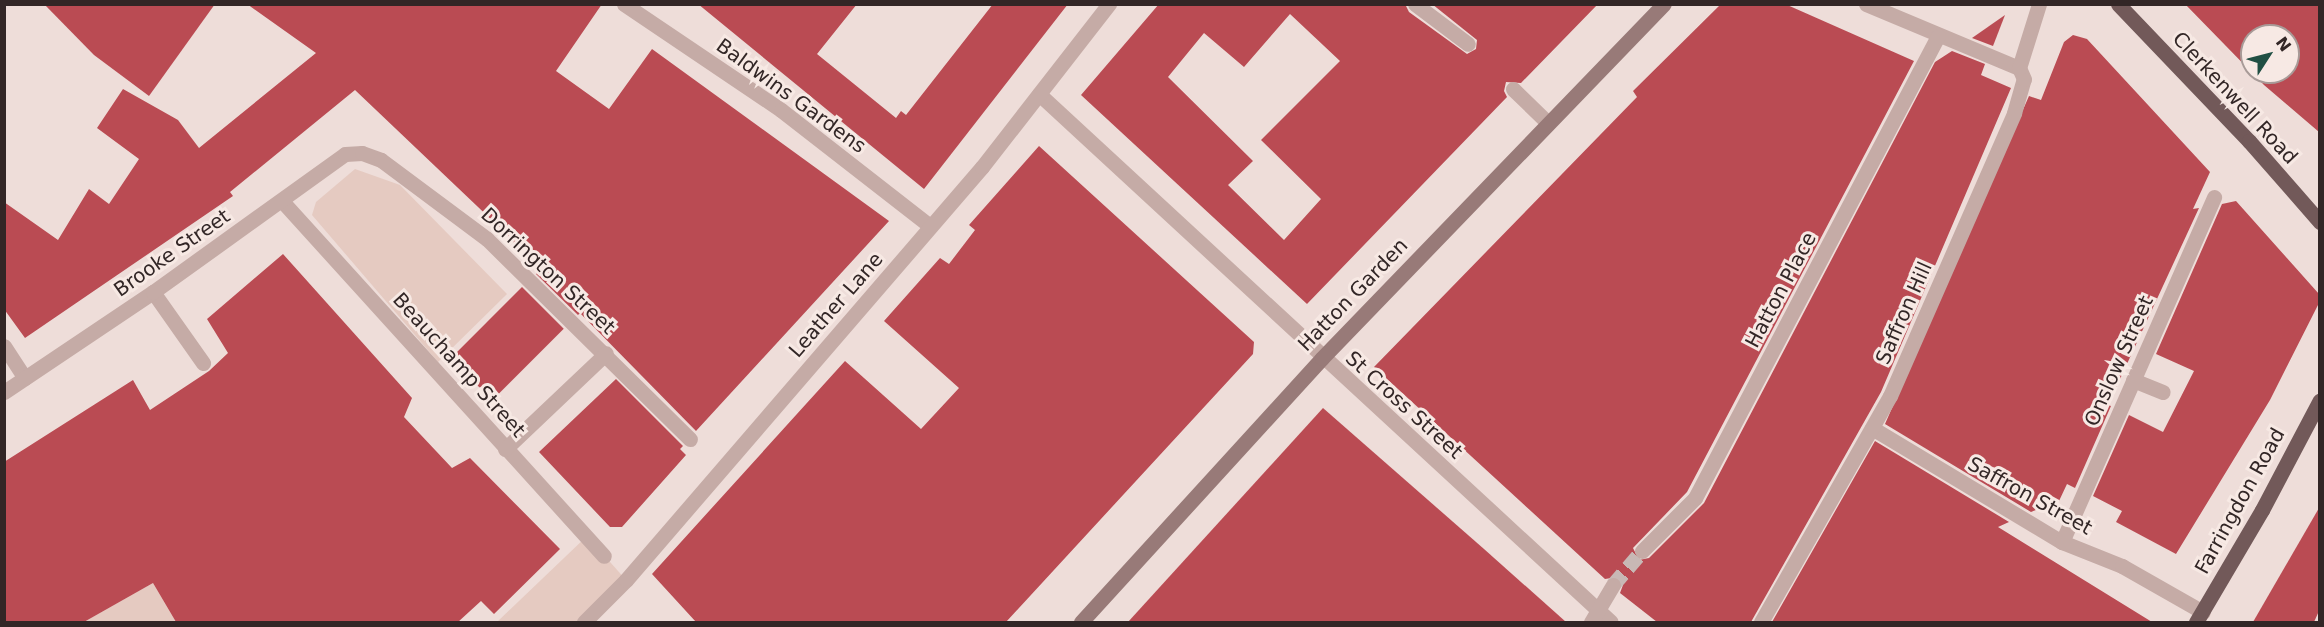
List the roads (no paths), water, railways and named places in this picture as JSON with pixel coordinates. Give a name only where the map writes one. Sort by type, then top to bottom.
[{"type":"main road","name":"Hatton Garden","points":[[1081,622],[1322,358],[1664,4]]},
{"type":"main road","name":"Clerkenwell Road","points":[[2118,4],[2249,141],[2319,222]]},
{"type":"main road","name":"Farringdon Road","points":[[2199,617],[2319,400]]},
{"type":"street","name":"Baldwins Gardens","points":[[624,4],[781,110],[930,226]]},
{"type":"street","name":"Leather Lane","points":[[584,622],[649,554],[930,226],[1039,94],[1109,4]]},
{"type":"street","points":[[1416,4],[1468,44]]},
{"type":"street","points":[[1866,4],[2019,68]]},
{"type":"street","name":"Saffron Hill","points":[[1761,622],[1890,396],[2014,113],[2024,79],[2019,68],[2039,4]]},
{"type":"street","name":"Hatton Place","points":[[1642,551],[1695,498],[1938,36]]},
{"type":"street","points":[[1513,89],[1548,123]]},
{"type":"street","name":"St Cross Street","points":[[1039,94],[1600,620]]},
{"type":"street","name":"Brooke Street","points":[[4,392],[153,292],[345,154],[362,153]]},
{"type":"street","name":"Dorrington Street","points":[[362,153],[390,166],[487,239],[690,439]]},
{"type":"street","name":"Onslow Street","points":[[2062,542],[2214,197]]},
{"type":"street","name":"Beauchamp Street","points":[[282,201],[604,556]]},
{"type":"street","points":[[153,292],[203,363]]},
{"type":"street","points":[[4,346],[25,378]]},
{"type":"street","points":[[505,449],[606,354]]},
{"type":"street","points":[[2133,380],[2163,392]]},
{"type":"street","name":"Saffron Street","points":[[1872,428],[2062,542],[2122,566],[2199,617]]},
{"type":"street","points":[[1600,620],[1613,585]]},
{"type":"tunnel","points":[[1613,585],[1642,551]]}]
